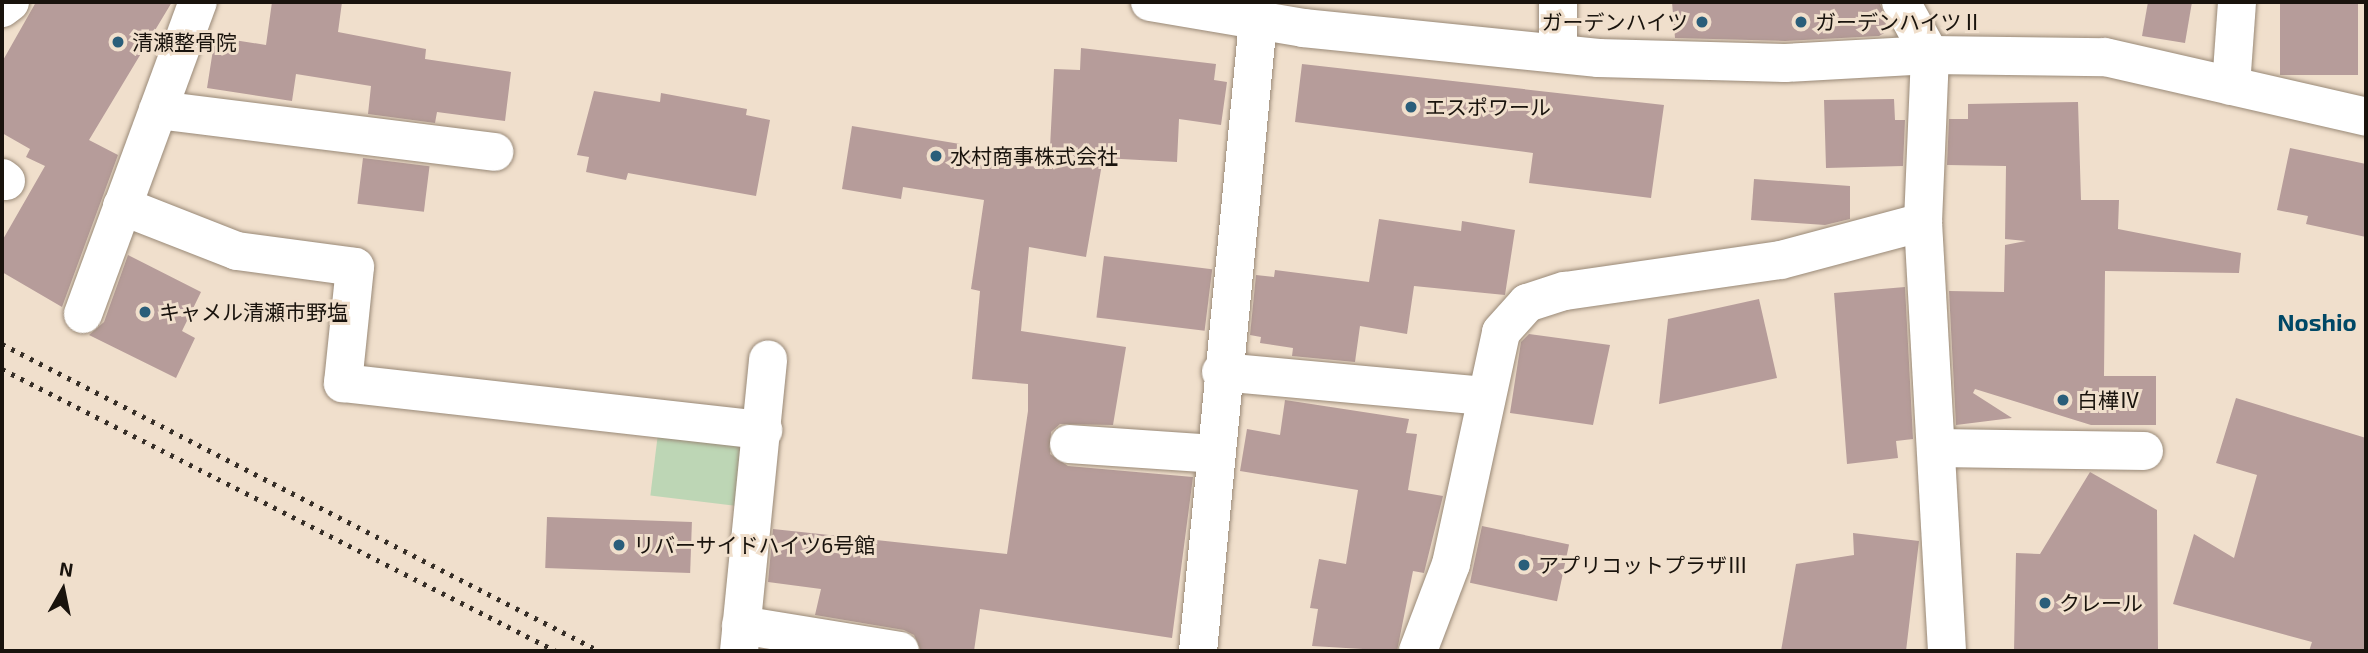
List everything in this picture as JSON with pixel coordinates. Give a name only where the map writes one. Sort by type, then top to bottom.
[{"type":"street","points":[[2,8],[10,2]]},
{"type":"street","points":[[83,314],[198,2]]},
{"type":"street","points":[[1150,2],[1258,21],[1303,15],[1558,53],[1786,63],[1930,55],[2105,57],[2366,117]]},
{"type":"street","points":[[1558,2],[1558,53]]},
{"type":"street","points":[[1901,2],[1930,55],[1923,222],[1938,448],[1947,651]]},
{"type":"street","points":[[2231,86],[2237,2]]},
{"type":"street","points":[[1198,651],[1221,372],[1258,21]]},
{"type":"street","points":[[158,110],[494,152]]},
{"type":"street","points":[[122,205],[237,251],[355,267],[344,383],[763,430]]},
{"type":"street","points":[[1418,651],[1451,564],[1485,396],[1501,332],[1527,303],[1565,291],[1781,260],[1923,222]]},
{"type":"street","points":[[768,359],[763,430],[740,638],[900,651]]},
{"type":"street","points":[[1221,372],[1485,396]]},
{"type":"street","points":[[1069,444],[1214,454]]},
{"type":"street","points":[[1938,448],[2144,451]]},
{"type":"green space","points":[[660,417],[763,430],[754,508],[650,495]]},
{"type":"building","points":[[36,2],[172,2],[89,140],[118,155],[62,307],[2,272],[2,241],[45,166],[26,157],[30,149],[2,133],[2,62]]},
{"type":"building","points":[[272,2],[342,2],[338,32],[426,49],[425,59],[511,72],[505,121],[437,112],[435,123],[368,114],[371,86],[296,74],[292,101],[207,88],[215,37],[266,45]]},
{"type":"building","points":[[1672,2],[1879,2],[1891,29],[1879,36],[1785,41],[1675,38]]},
{"type":"building","points":[[2148,2],[2192,2],[2185,43],[2142,36]]},
{"type":"building","points":[[2280,2],[2358,2],[2358,75],[2280,75]]},
{"type":"building","points":[[1081,48],[1216,64],[1214,80],[1227,82],[1221,125],[1179,119],[1177,162],[1103,158],[1086,257],[1029,247],[1021,331],[1126,347],[1113,425],[1060,424],[1051,432],[1050,454],[1068,466],[1193,477],[1172,638],[980,609],[974,651],[921,651],[914,635],[904,630],[815,615],[821,589],[768,582],[773,529],[1007,554],[1028,411],[1028,384],[972,379],[980,291],[971,289],[984,200],[903,187],[901,199],[842,189],[852,126],[960,144],[958,152],[1049,167],[1054,69],[1080,70]]},
{"type":"building","points":[[1302,64],[1664,105],[1651,198],[1529,183],[1533,153],[1295,122]]},
{"type":"building","points":[[594,91],[660,102],[661,93],[747,109],[746,115],[770,120],[756,196],[628,173],[626,180],[586,172],[589,157],[577,155]]},
{"type":"building","points":[[1894,99],[1895,120],[1905,120],[1903,166],[1826,168],[1824,100]]},
{"type":"building","points":[[2078,102],[2081,200],[2119,200],[2118,229],[2241,253],[2239,273],[2105,271],[2104,376],[2156,376],[2156,425],[2091,425],[1975,389],[1973,393],[2012,418],[1956,425],[1949,291],[2004,292],[2005,245],[2026,241],[2005,239],[2006,166],[1947,165],[1949,119],[1968,119],[1968,104]]},
{"type":"building","points":[[2290,148],[2366,164],[2366,237],[2306,224],[2308,216],[2277,210]]},
{"type":"building","points":[[363,158],[430,166],[424,212],[357,204]]},
{"type":"building","points":[[1754,179],[1850,186],[1850,219],[1825,225],[1751,220]]},
{"type":"building","points":[[1379,219],[1461,231],[1462,221],[1515,230],[1505,295],[1414,286],[1407,334],[1360,326],[1355,362],[1292,356],[1293,348],[1260,343],[1261,337],[1250,335],[1256,275],[1274,277],[1275,270],[1369,282]]},
{"type":"building","name":"キャメル清瀬市野塩","points":[[128,255],[201,292],[182,331],[195,338],[176,378],[89,335],[104,322]]},
{"type":"building","points":[[1104,256],[1212,269],[1205,331],[1096,318]]},
{"type":"building","points":[[1905,287],[1913,439],[1896,441],[1898,458],[1847,464],[1834,293]]},
{"type":"building","points":[[1759,299],[1777,378],[1659,404],[1668,319]]},
{"type":"building","points":[[1529,334],[1610,345],[1593,425],[1510,413],[1521,342]]},
{"type":"building","points":[[2236,398],[2366,438],[2366,651],[2309,651],[2312,642],[2173,604],[2194,534],[2234,558],[2257,475],[2216,463]]},
{"type":"building","points":[[1285,400],[1409,419],[1406,433],[1417,434],[1408,490],[1443,496],[1424,573],[1413,571],[1397,651],[1312,646],[1318,609],[1310,608],[1319,559],[1346,564],[1358,490],[1240,471],[1247,429],[1280,435]]},
{"type":"building","points":[[2090,472],[2157,510],[2158,651],[2014,651],[2016,553],[2040,554]]},
{"type":"building","name":"リバーサイドハイツ6号館","points":[[547,517],[692,522],[690,573],[545,568]]},
{"type":"building","name":"アプリコットプラザⅢ","points":[[1482,526],[1569,545],[1557,601],[1470,583]]},
{"type":"building","points":[[1853,533],[1919,541],[1906,651],[1781,651],[1796,564],[1854,555]]},
{"type":"railway","points":[[2,344],[599,651]]},
{"type":"railway","points":[[2,369],[556,651]]},
{"type":"place","name":"ガーデンハイツ","points":[[1702,22]]},
{"type":"place","name":"ガーデンハイツⅡ","points":[[1801,22]]},
{"type":"place","name":"清瀬整骨院","points":[[118,42]]},
{"type":"place","name":"エスポワール","points":[[1411,107]]},
{"type":"place","name":"水村商事株式会社","points":[[936,156]]},
{"type":"place","name":"キャメル清瀬市野塩","points":[[145,312]]},
{"type":"place","name":"白樺Ⅳ","points":[[2063,400]]},
{"type":"place","name":"リバーサイドハイツ6号館","points":[[619,545]]},
{"type":"place","name":"アプリコットプラザⅢ","points":[[1524,565]]},
{"type":"place","name":"クレール","points":[[2045,603]]},
{"type":"district","name":"Noshio","points":[[2317,322]]}]
